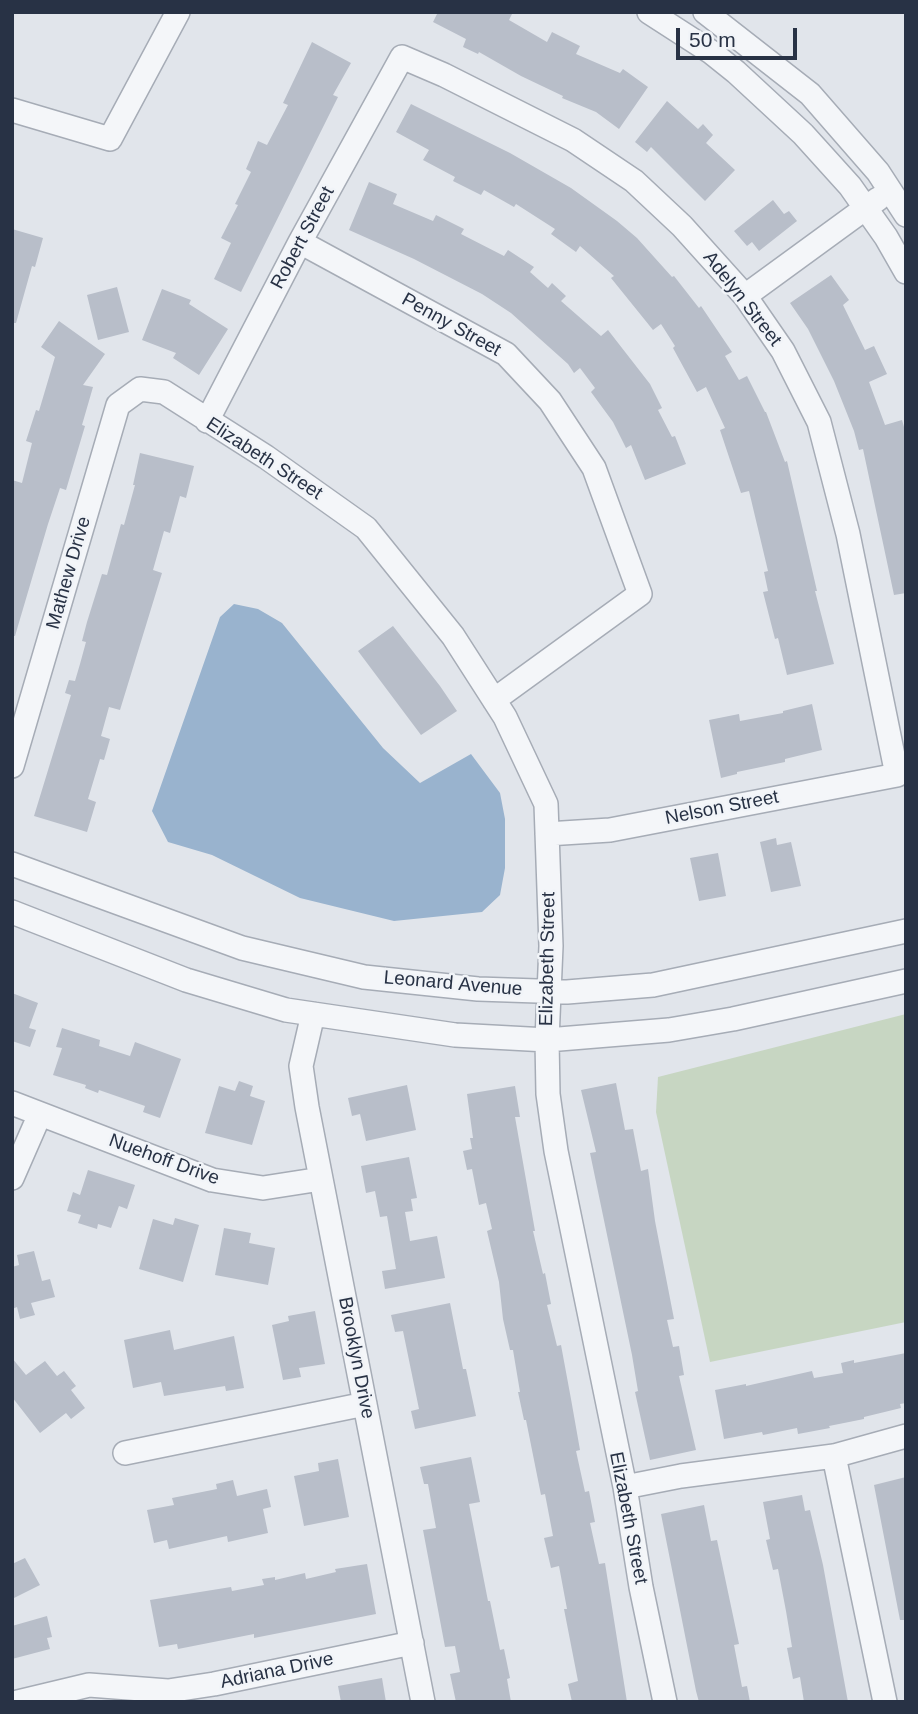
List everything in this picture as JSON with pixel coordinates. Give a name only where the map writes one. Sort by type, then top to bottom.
[{"type":"street","points":[[12,110],[110,139],[178,12]]},
{"type":"street","points":[[649,12],[711,52],[768,100],[829,161],[866,208],[906,272]]},
{"type":"street","points":[[705,12],[810,94],[878,172],[906,215]]},
{"type":"street","name":"Robert Street","points":[[208,421],[300,242],[402,57]]},
{"type":"street","name":"Adelyn Street","points":[[402,57],[444,75],[573,140],[634,181],[682,226],[745,296],[783,351],[819,422],[848,534],[897,775]]},
{"type":"street","points":[[745,296],[890,191]]},
{"type":"street","name":"Penny Street","points":[[300,242],[506,354],[550,401],[594,468],[640,594],[494,700]]},
{"type":"street","name":"Elizabeth Street","points":[[140,389],[164,392],[265,457],[366,528],[453,635],[505,717],[546,804],[551,946],[548,1094],[556,1152],[625,1487],[641,1587],[665,1702]]},
{"type":"street","name":"Mathew Drive","points":[[12,766],[23,694],[118,405],[140,389]]},
{"type":"street","name":"Nelson Street","points":[[547,834],[610,830],[897,775]]},
{"type":"street","name":"Leonard Avenue","points":[[12,864],[242,948],[364,977],[478,989],[548,991],[653,985],[906,930]]},
{"type":"street","points":[[12,912],[186,980],[286,1010],[455,1035],[547,1040],[669,1030],[733,1019],[906,981]]},
{"type":"street","name":"Brooklyn Drive","points":[[313,1014],[301,1066],[423,1702]]},
{"type":"street","name":"Nuehoff Drive","points":[[12,1102],[212,1180],[263,1188],[321,1180]]},
{"type":"street","points":[[12,1178],[40,1114]]},
{"type":"street","points":[[125,1453],[365,1404]]},
{"type":"street","points":[[625,1487],[692,1474],[834,1456],[906,1436]]},
{"type":"street","points":[[834,1456],[885,1702]]},
{"type":"street","name":"Adriana Drive","points":[[18,1702],[89,1685],[167,1691],[202,1686],[411,1643]]},
{"type":"green space","points":[[906,1014],[906,1322],[710,1362],[656,1112],[658,1077]]},
{"type":"water","points":[[234,604],[258,609],[282,623],[383,748],[420,783],[471,754],[500,793],[505,819],[505,868],[500,895],[482,912],[394,921],[300,898],[212,855],[168,842],[152,811],[220,617]]},
{"type":"building","points":[[438,12],[513,12],[509,20],[547,42],[552,32],[580,46],[576,54],[620,73],[623,69],[648,87],[619,129],[596,112],[562,98],[563,96],[479,52],[478,54],[463,47],[466,39],[433,22]]},
{"type":"building","points":[[312,42],[351,63],[333,95],[338,97],[241,292],[214,279],[231,243],[221,238],[251,172],[246,169],[258,141],[267,145],[288,105],[283,103]]},
{"type":"building","points":[[667,101],[698,129],[703,124],[713,135],[706,143],[735,170],[705,201],[651,147],[647,152],[635,142]]},
{"type":"building","points":[[411,104],[510,153],[571,188],[637,238],[672,277],[674,276],[699,308],[701,306],[732,352],[725,356],[739,380],[747,376],[766,412],[785,462],[787,461],[834,664],[787,675],[763,592],[768,591],[764,572],[768,571],[749,491],[741,493],[720,430],[725,428],[706,387],[697,392],[661,324],[653,330],[611,278],[614,276],[580,246],[576,252],[551,234],[555,229],[516,204],[514,207],[484,190],[481,195],[453,181],[455,177],[423,160],[429,150],[396,132]]},
{"type":"building","points":[[369,182],[397,194],[393,204],[433,221],[436,215],[464,229],[461,234],[504,256],[508,250],[534,267],[530,272],[548,288],[552,283],[566,296],[561,301],[601,336],[608,330],[650,384],[662,408],[658,410],[672,437],[675,436],[686,464],[645,480],[631,445],[626,448],[613,422],[591,392],[595,388],[580,368],[574,373],[568,364],[511,313],[482,294],[349,230]]},
{"type":"building","points":[[773,200],[784,214],[789,211],[797,221],[759,251],[752,242],[747,246],[734,231]]},
{"type":"building","points":[[12,229],[43,238],[16,323],[12,323]]},
{"type":"building","points":[[831,275],[849,300],[843,305],[865,350],[874,346],[887,374],[869,382],[885,425],[902,420],[906,434],[906,593],[894,595],[863,449],[859,450],[834,381],[808,329],[790,303]]},
{"type":"building","points":[[117,287],[129,332],[98,340],[87,295]]},
{"type":"building","points":[[162,289],[191,300],[189,304],[228,329],[199,375],[173,358],[176,353],[142,340]]},
{"type":"building","points":[[59,321],[105,354],[83,385],[93,387],[82,425],[85,426],[66,490],[60,488],[15,636],[12,636],[12,480],[22,483],[32,443],[26,441],[36,410],[39,411],[55,357],[41,347]]},
{"type":"building","points":[[140,453],[194,466],[186,498],[180,496],[170,533],[164,531],[153,570],[162,573],[120,710],[109,707],[101,736],[110,739],[104,760],[100,759],[88,799],[96,802],[87,832],[34,816],[71,695],[65,693],[69,680],[75,681],[86,642],[82,641],[102,574],[107,575],[121,524],[124,525]]},
{"type":"building","points":[[393,626],[457,711],[421,735],[358,651]]},
{"type":"building","points":[[812,704],[822,750],[721,778],[709,720],[739,714],[740,721]]},
{"type":"building","points":[[776,838],[777,845],[791,842],[801,886],[771,892],[760,842]]},
{"type":"building","points":[[718,853],[726,896],[699,901],[690,858]]},
{"type":"building","points":[[12,993],[38,1003],[29,1028],[36,1030],[30,1047],[12,1041]]},
{"type":"building","points":[[62,1028],[100,1040],[99,1046],[130,1056],[135,1042],[181,1059],[160,1118],[143,1112],[145,1106],[99,1090],[98,1093],[85,1088],[86,1085],[53,1075],[62,1048],[56,1047]]},
{"type":"building","points":[[239,1081],[253,1086],[250,1096],[265,1101],[252,1145],[205,1133],[219,1086],[235,1091]]},
{"type":"building","points":[[616,1083],[625,1130],[633,1129],[641,1171],[648,1169],[674,1319],[667,1320],[673,1347],[679,1346],[684,1375],[679,1376],[696,1450],[650,1460],[635,1392],[638,1391],[632,1355],[590,1153],[596,1152],[581,1090]]},
{"type":"building","points":[[407,1085],[416,1130],[366,1141],[360,1114],[352,1116],[348,1098]]},
{"type":"building","points":[[515,1086],[520,1117],[515,1117],[533,1231],[543,1274],[545,1273],[551,1304],[547,1305],[557,1346],[561,1345],[580,1450],[576,1451],[585,1492],[589,1491],[595,1522],[590,1523],[599,1564],[605,1563],[627,1702],[572,1702],[568,1684],[578,1681],[559,1566],[551,1568],[544,1538],[553,1536],[545,1494],[541,1495],[518,1392],[513,1350],[510,1350],[503,1319],[499,1282],[487,1231],[492,1229],[486,1203],[479,1205],[472,1169],[467,1170],[463,1151],[472,1149],[470,1138],[473,1138],[467,1094]]},
{"type":"building","points":[[409,1157],[417,1198],[411,1199],[413,1211],[405,1212],[410,1241],[437,1236],[445,1278],[385,1289],[382,1271],[396,1269],[387,1216],[380,1217],[375,1191],[366,1193],[361,1166]]},
{"type":"building","points":[[88,1170],[135,1185],[127,1209],[119,1206],[111,1228],[98,1224],[97,1229],[78,1223],[81,1215],[67,1211],[73,1192],[80,1195]]},
{"type":"building","points":[[175,1218],[199,1225],[183,1282],[139,1269],[153,1219],[173,1225]]},
{"type":"building","points":[[224,1228],[251,1233],[249,1243],[275,1248],[268,1285],[215,1275]]},
{"type":"building","points":[[34,1251],[42,1281],[50,1279],[55,1297],[31,1303],[35,1315],[20,1319],[17,1307],[12,1309],[12,1267],[19,1265],[17,1255]]},
{"type":"building","points":[[450,1303],[463,1369],[466,1369],[476,1416],[415,1429],[411,1411],[419,1409],[403,1331],[395,1332],[391,1315]]},
{"type":"building","points":[[315,1311],[325,1364],[299,1368],[301,1377],[283,1380],[272,1325],[289,1321],[288,1316]]},
{"type":"building","points":[[170,1330],[174,1350],[234,1336],[244,1388],[226,1391],[225,1386],[164,1396],[161,1382],[133,1388],[124,1340]]},
{"type":"building","points":[[906,1353],[906,1403],[900,1404],[901,1408],[798,1434],[797,1428],[724,1439],[715,1390],[812,1371],[814,1378],[843,1373],[841,1363]]},
{"type":"building","points":[[12,1358],[26,1375],[45,1361],[57,1376],[64,1371],[76,1386],[71,1390],[85,1408],[71,1419],[66,1413],[40,1433],[12,1397]]},
{"type":"building","points":[[471,1457],[480,1502],[469,1504],[488,1601],[500,1650],[504,1649],[510,1678],[507,1679],[511,1702],[456,1702],[450,1674],[460,1672],[455,1646],[445,1647],[423,1530],[436,1528],[428,1484],[424,1484],[420,1467]]},
{"type":"building","points":[[338,1459],[349,1517],[304,1526],[294,1476],[319,1471],[318,1463]]},
{"type":"building","points":[[906,1477],[906,1620],[900,1620],[874,1485]]},
{"type":"building","points":[[233,1480],[237,1496],[267,1489],[271,1507],[263,1509],[268,1533],[228,1542],[227,1536],[169,1549],[167,1540],[154,1543],[147,1510],[174,1505],[172,1498],[217,1489],[216,1484]]},
{"type":"building","points":[[802,1495],[805,1511],[810,1510],[823,1565],[848,1702],[804,1702],[800,1677],[793,1679],[787,1648],[792,1647],[786,1611],[778,1569],[773,1570],[766,1540],[770,1539],[763,1502]]},
{"type":"building","points":[[704,1505],[711,1541],[717,1540],[739,1644],[734,1645],[742,1687],[747,1686],[750,1702],[699,1702],[696,1691],[661,1514]]},
{"type":"building","points":[[25,1558],[40,1585],[12,1599],[12,1564]]},
{"type":"building","points":[[367,1564],[376,1614],[254,1638],[254,1634],[178,1649],[177,1644],[159,1647],[150,1600],[231,1587],[232,1591],[264,1585],[262,1579],[275,1577],[275,1580],[305,1573],[306,1579],[336,1572],[335,1569]]},
{"type":"building","points":[[47,1616],[52,1637],[47,1638],[50,1649],[12,1659],[12,1626]]},
{"type":"building","points":[[382,1678],[386,1702],[341,1702],[338,1686]]}]
